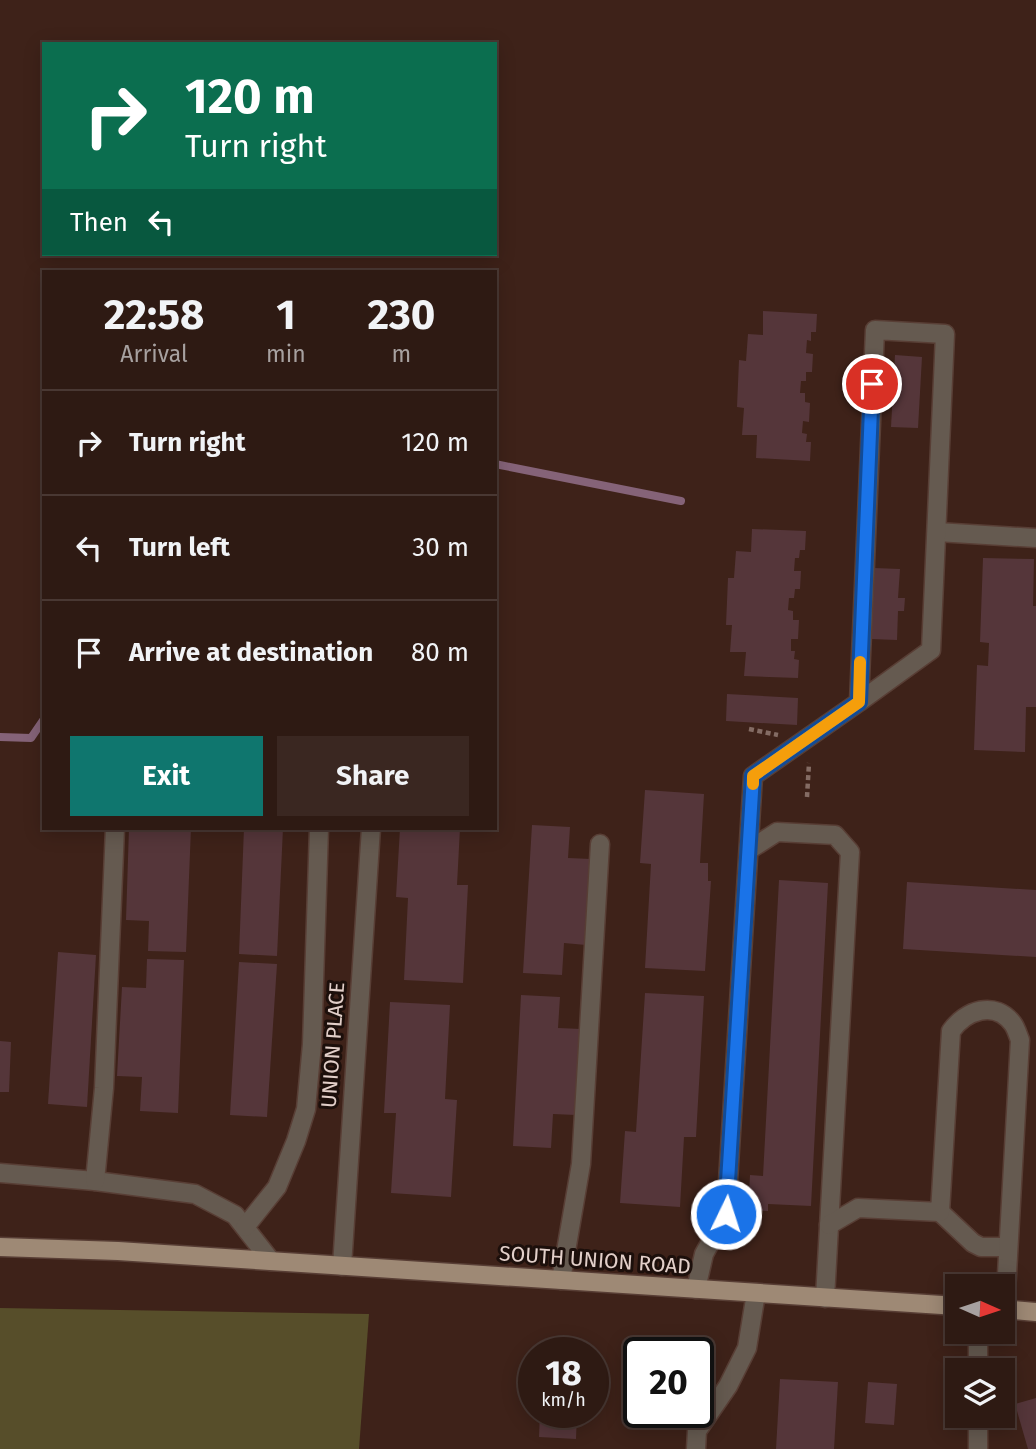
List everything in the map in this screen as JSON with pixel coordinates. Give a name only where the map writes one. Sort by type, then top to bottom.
[{"type":"main road","name":"SOUTH UNION ROAD","points":[[0,1247],[118,1251],[945,1305]]},
{"type":"main road","points":[[1015,1310],[1036,1312]]},
{"type":"street","points":[[696,1289],[704,1254],[726,1214],[753,776],[859,702],[931,650],[945,334],[874,330],[859,702]]},
{"type":"street","points":[[937,532],[1036,538]]},
{"type":"street","points":[[95,1181],[104,1088],[115,830]]},
{"type":"street","points":[[245,1227],[277,1187],[306,1109],[312,1044],[319,830]]},
{"type":"street","name":"UNION PLACE","points":[[342,1266],[370,830]]},
{"type":"street","points":[[750,850],[777,832],[835,835],[850,852],[825,1298]]},
{"type":"street","points":[[561,1280],[581,1164],[600,844]]},
{"type":"street","points":[[940,1212],[951,1031],[959,1019],[972,1011],[988,1009],[1013,1023],[1020,1040],[1006,1274]]},
{"type":"street","points":[[0,1173],[95,1181],[195,1194],[235,1214],[271,1261]]},
{"type":"street","points":[[829,1225],[858,1208],[940,1212],[973,1243],[981,1247],[1008,1247]]},
{"type":"street","points":[[696,1449],[697,1431],[728,1386],[747,1348],[757,1293]]},
{"type":"street","points":[[978,1428],[978,1449]]},
{"type":"shaded area","points":[[0,1308],[369,1314],[359,1449],[0,1449]]},
{"type":"building","points":[[763,311],[817,314],[816,332],[811,332],[811,341],[807,340],[806,353],[813,354],[812,372],[806,372],[806,381],[801,381],[800,393],[805,393],[805,402],[810,403],[809,422],[803,421],[802,433],[807,434],[806,442],[811,442],[810,461],[756,458],[757,435],[742,435],[744,408],[737,407],[739,360],[746,361],[748,334],[763,335]]},
{"type":"building","points":[[895,355],[922,357],[918,428],[891,427]]},
{"type":"building","points":[[752,529],[806,531],[805,550],[800,550],[799,558],[795,558],[794,571],[801,571],[800,589],[795,589],[794,598],[789,598],[788,610],[793,611],[793,620],[799,620],[798,639],[791,639],[791,651],[795,651],[794,659],[799,660],[798,678],[744,676],[746,652],[730,652],[732,625],[726,625],[728,578],[734,578],[736,551],[751,552]]},
{"type":"building","points":[[983,558],[1034,559],[1036,707],[1026,707],[1025,752],[974,750],[977,665],[988,666],[989,643],[980,642]]},
{"type":"building","points":[[874,568],[900,569],[898,598],[905,598],[904,611],[898,611],[897,640],[871,639]]},
{"type":"building","points":[[727,694],[798,698],[797,725],[726,721]]},
{"type":"building","points":[[645,790],[704,794],[700,863],[708,863],[708,881],[711,881],[705,971],[645,968],[651,864],[640,863]]},
{"type":"building","points":[[532,825],[570,827],[568,858],[591,859],[586,945],[564,943],[562,975],[523,973]]},
{"type":"building","points":[[129,830],[191,830],[186,952],[148,951],[149,921],[126,920]]},
{"type":"building","points":[[244,830],[283,830],[277,956],[239,954]]},
{"type":"building","points":[[400,830],[460,830],[457,885],[468,885],[463,983],[404,980],[408,898],[396,897]]},
{"type":"building","points":[[779,880],[828,883],[811,1206],[768,1204],[768,1211],[748,1210],[750,1175],[763,1176]]},
{"type":"building","points":[[907,882],[1036,890],[1036,957],[903,949]]},
{"type":"building","points":[[58,952],[96,955],[87,1107],[48,1104]]},
{"type":"building","points":[[147,959],[184,960],[178,1113],[140,1111],[142,1077],[117,1076],[122,987],[146,988]]},
{"type":"building","points":[[239,962],[277,964],[267,1117],[230,1115]]},
{"type":"building","points":[[645,993],[704,996],[696,1137],[684,1137],[680,1207],[620,1203],[625,1131],[636,1132]]},
{"type":"building","points":[[521,995],[560,997],[558,1028],[581,1029],[576,1115],[553,1114],[551,1148],[513,1146]]},
{"type":"building","points":[[390,1002],[450,1005],[445,1099],[457,1100],[451,1197],[391,1193],[396,1113],[384,1113]]},
{"type":"building","points":[[0,1041],[11,1042],[9,1092],[0,1092]]},
{"type":"building","points":[[780,1379],[838,1382],[834,1449],[776,1449]]},
{"type":"building","points":[[868,1382],[897,1384],[894,1425],[865,1423]]},
{"type":"building","points":[[1036,1398],[1036,1449],[1028,1449],[1015,1404]]},
{"type":"building","points":[[539,1428],[576,1428],[576,1439],[539,1437]]},
{"type":"waterway","points":[[497,464],[681,501]]},
{"type":"waterway","points":[[0,737],[31,738],[42,722]]},
{"type":"slow traffic","points":[[753,784],[753,776],[859,702],[860,662]]},
{"type":"route","points":[[726,1214],[753,776],[859,702],[872,384]]}]
